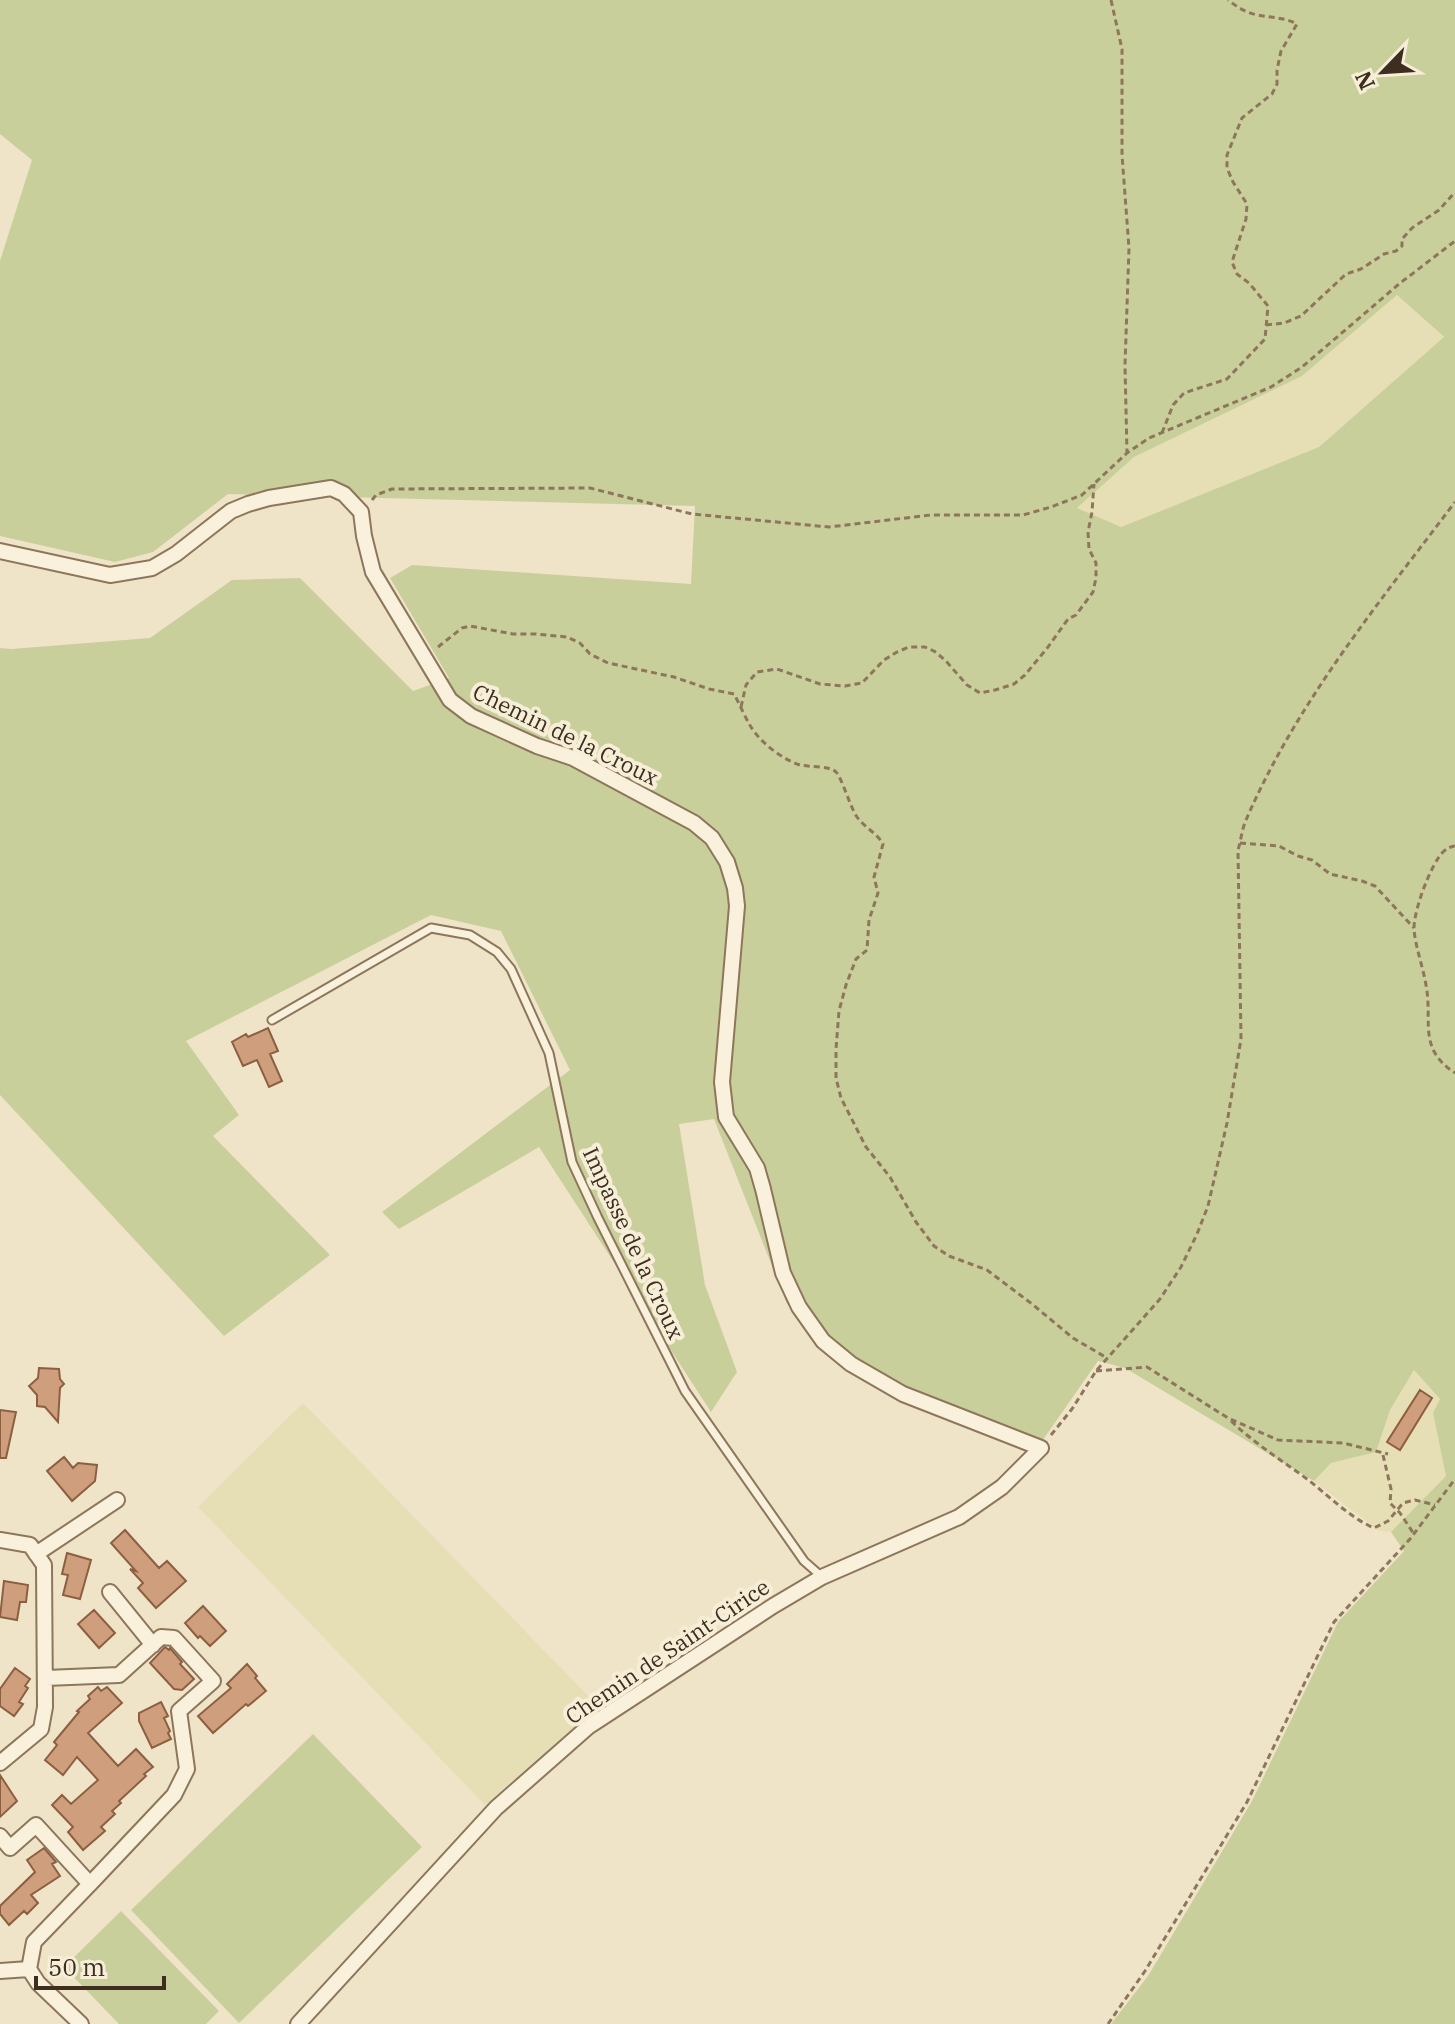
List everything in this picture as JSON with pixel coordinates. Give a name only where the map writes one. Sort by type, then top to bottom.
[{"type":"street","points":[[0,551],[110,575],[152,568],[176,554],[231,511],[248,504],[331,488],[344,494],[361,512]]},
{"type":"street","name":"Chemin de la Croux","points":[[361,512],[373,572],[450,700],[471,716],[537,746],[573,758],[694,823],[712,838],[732,874],[737,906],[722,1082],[726,1117],[757,1168],[783,1273],[799,1307],[823,1341],[851,1364],[903,1394],[1041,1448]]},
{"type":"street","name":"Chemin de Saint-Cirice","points":[[298,2024],[496,1808],[588,1727],[822,1577],[959,1517],[1002,1487],[1041,1448]]},
{"type":"street","points":[[36,1554],[117,1500]]},
{"type":"street","points":[[0,1540],[30,1545],[44,1565],[46,1678],[41,1729],[0,1763]]},
{"type":"street","points":[[110,1592],[153,1645]]},
{"type":"street","points":[[46,1678],[119,1675],[161,1637],[174,1638],[213,1681],[179,1711],[187,1769],[174,1795],[34,1942],[29,1969],[38,1983],[81,2024]]},
{"type":"street","points":[[0,1836],[10,1848],[36,1825],[90,1884]]},
{"type":"street","points":[[0,1971],[29,1969]]},
{"type":"lane","name":"Impasse de la Croux","points":[[272,1020],[431,928],[470,935],[497,952],[511,969],[549,1053],[572,1162],[685,1391],[804,1561],[822,1577]]},
{"type":"path","points":[[1111,0],[1122,49],[1122,155],[1129,248],[1125,365],[1127,453]]},
{"type":"path","points":[[1162,433],[1173,405],[1184,393],[1227,379],[1265,339],[1268,306],[1237,274],[1232,262],[1246,219],[1247,204],[1227,168],[1227,155],[1242,118],[1272,94],[1277,84],[1281,51],[1297,24],[1257,15],[1228,0]]},
{"type":"path","points":[[1266,325],[1284,323],[1301,316],[1346,274],[1396,251],[1412,228],[1439,210],[1455,192]]},
{"type":"path","points":[[361,512],[376,495],[392,489],[590,488],[692,514],[829,527],[931,515],[1023,515],[1082,495],[1127,453],[1149,438],[1282,380],[1455,241]]},
{"type":"path","points":[[741,707],[746,685],[757,672],[777,669],[820,684],[845,686],[862,683],[884,660],[909,647],[925,647],[934,651],[967,685],[980,693],[1014,684],[1025,675],[1093,592],[1096,563],[1089,549],[1088,532],[1094,483]]},
{"type":"path","points":[[1041,1448],[1072,1409],[1096,1371],[1160,1299],[1181,1267],[1208,1206],[1227,1123],[1241,1039],[1238,850],[1245,822],[1295,725],[1334,664],[1455,502]]},
{"type":"path","points":[[427,663],[440,644],[462,628],[470,626],[513,634],[567,637],[608,663],[734,694],[752,729],[766,745],[798,764],[837,772],[857,817],[868,830],[880,837],[883,844],[874,877],[878,893],[869,920],[867,950],[856,959],[839,1011],[836,1078],[851,1120],[934,1246],[949,1256],[987,1270],[1073,1338],[1107,1358]]},
{"type":"path","points":[[1240,843],[1279,846],[1312,860],[1330,874],[1375,886],[1414,928]]},
{"type":"path","points":[[1455,846],[1446,849],[1438,859],[1422,892],[1414,928],[1426,985],[1430,1045],[1439,1060],[1455,1073]]},
{"type":"path","points":[[1096,1371],[1147,1367],[1228,1418],[1278,1440],[1343,1443],[1385,1454],[1391,1489],[1390,1503],[1414,1534]]},
{"type":"path","points":[[1228,1418],[1358,1521],[1374,1528],[1388,1521],[1403,1503],[1415,1500],[1435,1505]]},
{"type":"path","points":[[1109,2023],[1145,1971],[1247,1802],[1334,1622],[1410,1539],[1455,1479]]},
{"type":"shaded area","points":[[1397,295],[1444,338],[1319,447],[1120,527],[1077,508],[1134,457],[1302,376]]},
{"type":"shaded area","points":[[1414,1370],[1440,1399],[1433,1413],[1446,1476],[1391,1532],[1379,1531],[1314,1481],[1331,1463],[1376,1452],[1390,1410]]},
{"type":"shaded area","points":[[303,1403],[598,1706],[485,1805],[198,1507]]},
{"type":"green space","points":[[0,0],[1455,0],[1455,2024],[1111,2024],[1148,1976],[1252,1801],[1338,1622],[1404,1551],[1391,1532],[1446,1476],[1433,1413],[1440,1399],[1414,1370],[1390,1410],[1376,1452],[1331,1463],[1314,1481],[1125,1368],[1098,1361],[1040,1444],[957,1411],[869,1370],[787,1304],[714,1119],[679,1124],[705,1285],[737,1372],[711,1412],[539,1147],[399,1229],[382,1212],[570,1070],[501,931],[431,915],[186,1041],[239,1115],[213,1136],[330,1255],[224,1336],[0,1095],[0,648],[150,638],[232,580],[300,578],[413,691],[449,678],[390,578],[412,565],[691,584],[695,506],[228,494],[153,552],[115,562],[0,536],[0,261],[32,160],[0,134]],"holes":[[[1397,295],[1444,337],[1319,447],[1121,527],[1077,508],[1134,457],[1302,376]]]},
{"type":"green space","points":[[313,1734],[422,1847],[239,2023],[131,1910]]},
{"type":"green space","points":[[121,1911],[219,2011],[206,2024],[119,2024],[64,1967]]},
{"type":"building","points":[[268,1028],[278,1051],[270,1054],[282,1081],[269,1087],[257,1060],[243,1066],[232,1042]]},
{"type":"building","points":[[39,1368],[59,1369],[64,1384],[60,1388],[58,1422],[45,1407],[37,1406],[37,1395],[29,1386],[38,1378]]},
{"type":"building","points":[[1420,1390],[1432,1398],[1400,1450],[1387,1442]]},
{"type":"building","points":[[0,1410],[16,1412],[6,1458],[0,1458]]},
{"type":"building","points":[[64,1457],[73,1468],[78,1463],[97,1465],[95,1481],[72,1501],[47,1471]]},
{"type":"building","points":[[125,1530],[159,1568],[167,1561],[186,1581],[156,1608],[138,1588],[143,1583],[130,1569],[136,1571],[111,1543]]},
{"type":"building","points":[[67,1553],[91,1560],[80,1599],[63,1595],[68,1575],[62,1574]]},
{"type":"building","points":[[4,1581],[28,1585],[26,1602],[20,1602],[17,1620],[0,1617]]},
{"type":"building","points":[[203,1606],[226,1631],[210,1646],[185,1623]]},
{"type":"building","points":[[94,1610],[115,1633],[99,1648],[78,1624]]},
{"type":"building","points":[[165,1647],[170,1648],[194,1679],[182,1690],[174,1689],[150,1663]]},
{"type":"building","points":[[247,1664],[266,1691],[213,1733],[198,1716],[231,1688],[227,1684]]},
{"type":"building","points":[[15,1668],[30,1679],[19,1702],[23,1704],[14,1716],[0,1706],[0,1689]]},
{"type":"building","points":[[98,1687],[101,1691],[107,1687],[122,1703],[88,1733],[118,1766],[136,1749],[153,1767],[119,1801],[121,1803],[112,1811],[115,1814],[101,1827],[105,1831],[83,1850],[68,1832],[73,1827],[52,1805],[62,1795],[71,1804],[98,1780],[77,1757],[63,1775],[45,1760],[57,1745],[54,1742]]},
{"type":"building","points":[[161,1702],[168,1716],[164,1718],[171,1739],[152,1748],[139,1721],[139,1713]]},
{"type":"building","points":[[0,1775],[17,1801],[0,1817]]},
{"type":"building","points":[[44,1848],[56,1862],[52,1864],[60,1876],[31,1895],[38,1903],[9,1925],[0,1914],[0,1906],[35,1872],[27,1860]]}]
